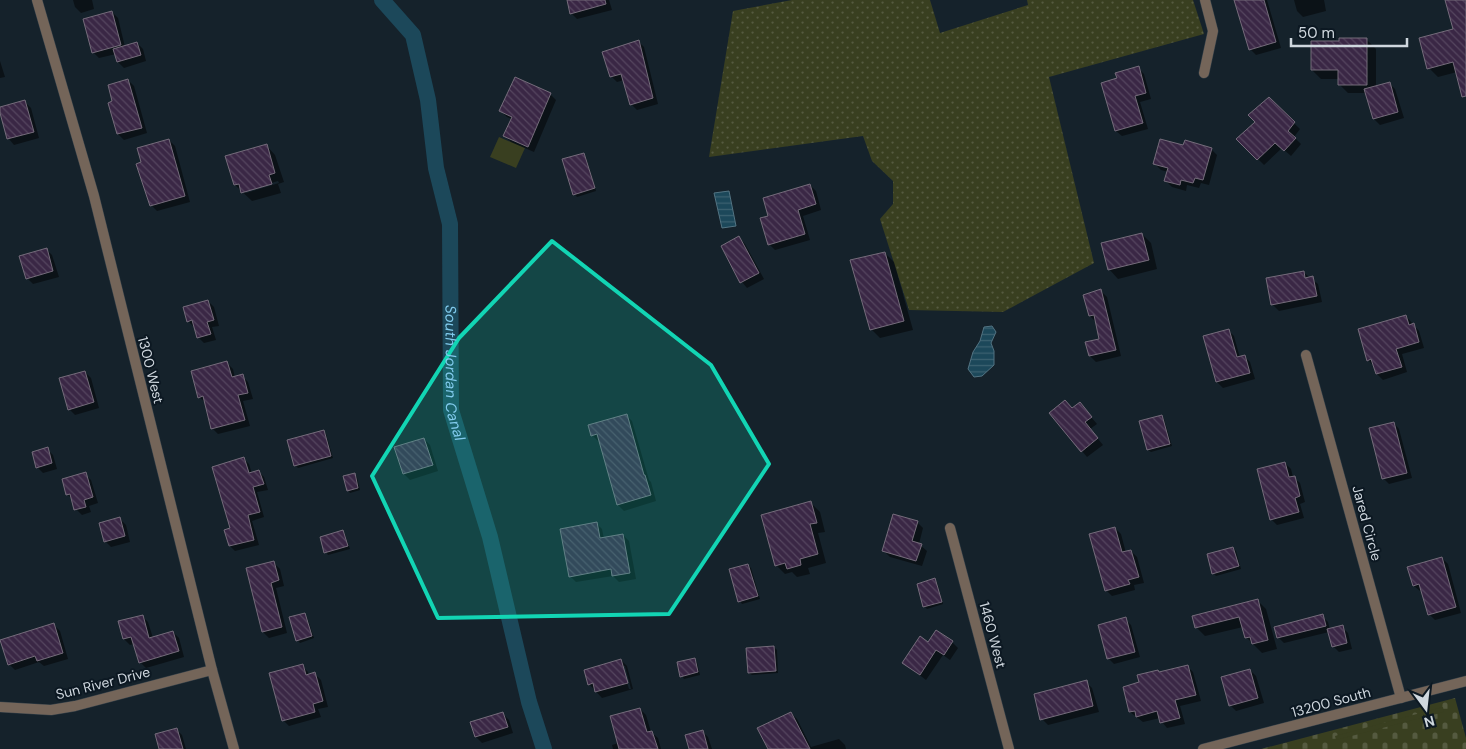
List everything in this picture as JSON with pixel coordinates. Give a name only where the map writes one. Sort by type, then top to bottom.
[{"type":"street","name":"1300 West","points":[[37,0],[94,196],[212,670],[234,749]]},
{"type":"street","points":[[1204,73],[1213,31],[1205,0]]},
{"type":"street","name":"Jared Circle","points":[[1306,355],[1401,698]]},
{"type":"street","name":"1460 West","points":[[950,528],[1009,749]]},
{"type":"street","name":"Sun River Drive","points":[[0,707],[31,710],[67,708],[212,670]]},
{"type":"street","name":"13200 South","points":[[1203,749],[1466,681]]},
{"type":"highlighted area","points":[[552,241],[711,365],[769,464],[669,614],[438,618],[372,476],[459,338]]},
{"type":"green space","points":[[792,0],[930,0],[940,33],[1028,5],[1027,0],[1193,0],[1204,34],[1049,77],[1094,263],[1003,312],[909,310],[880,219],[893,204],[893,181],[872,161],[863,136],[709,157],[733,11]]},
{"type":"green space","points":[[499,137],[525,148],[516,168],[490,157]]},
{"type":"green space","points":[[1455,698],[1466,738],[1466,749],[1261,749]]},
{"type":"green space","points":[[1443,707],[1444,712],[1336,740],[1335,736]]},
{"type":"water","points":[[729,191],[736,226],[722,228],[714,193]]},
{"type":"water","points":[[992,326],[996,332],[991,343],[994,351],[994,365],[982,376],[974,377],[968,369],[973,352],[980,341],[984,327]]},
{"type":"building","points":[[567,0],[605,0],[606,4],[570,14]]},
{"type":"building","points":[[1234,0],[1264,0],[1276,42],[1249,50]]},
{"type":"building","points":[[1445,0],[1466,0],[1466,96],[1462,97],[1453,62],[1427,69],[1419,38],[1453,29]]},
{"type":"building","points":[[112,11],[121,45],[92,53],[83,19]]},
{"type":"building","points":[[1339,38],[1367,38],[1367,85],[1338,85],[1338,70],[1311,70],[1311,41],[1339,41]]},
{"type":"building","points":[[639,40],[653,98],[630,105],[621,74],[610,77],[602,52]]},
{"type":"building","points":[[137,42],[141,55],[117,62],[113,49]]},
{"type":"building","points":[[1139,66],[1146,93],[1135,96],[1143,123],[1115,131],[1101,83],[1117,78],[1115,73]]},
{"type":"building","points":[[515,77],[551,93],[528,147],[503,136],[512,117],[499,111]]},
{"type":"building","points":[[128,79],[142,128],[117,134],[108,103],[112,101],[108,85]]},
{"type":"building","points":[[1390,82],[1398,112],[1373,119],[1364,89]]},
{"type":"building","points":[[1269,97],[1295,122],[1288,131],[1296,138],[1284,151],[1275,143],[1257,160],[1236,139],[1255,122],[1248,115]]},
{"type":"building","points":[[25,100],[34,132],[7,139],[0,107]]},
{"type":"building","points":[[169,139],[185,196],[150,206],[136,164],[141,162],[137,148]]},
{"type":"building","points":[[1160,139],[1183,145],[1185,140],[1212,148],[1203,180],[1195,178],[1193,183],[1181,180],[1180,185],[1164,181],[1168,168],[1153,164]]},
{"type":"building","points":[[267,144],[275,173],[269,175],[272,184],[241,193],[239,184],[234,185],[225,156]]},
{"type":"building","points":[[584,153],[595,188],[573,195],[562,159]]},
{"type":"building","points":[[810,184],[816,204],[798,210],[805,234],[768,245],[760,218],[768,216],[763,198]]},
{"type":"building","points":[[1142,233],[1149,260],[1108,270],[1101,243]]},
{"type":"building","points":[[739,236],[759,273],[740,283],[721,246]]},
{"type":"building","points":[[47,248],[53,271],[26,279],[19,256]]},
{"type":"building","points":[[885,252],[904,321],[870,330],[850,260]]},
{"type":"building","points":[[1304,271],[1305,278],[1313,276],[1317,296],[1271,305],[1266,278]]},
{"type":"building","points":[[1101,289],[1116,350],[1089,356],[1085,342],[1099,339],[1094,315],[1089,316],[1083,295]]},
{"type":"building","points":[[208,300],[214,320],[207,322],[211,334],[197,338],[192,320],[187,322],[183,307]]},
{"type":"building","points":[[1406,315],[1409,325],[1414,323],[1419,342],[1396,349],[1402,367],[1376,374],[1371,359],[1367,361],[1358,329]]},
{"type":"building","points":[[1229,329],[1237,357],[1245,355],[1250,373],[1216,382],[1203,336]]},
{"type":"building","points":[[227,361],[232,377],[243,374],[248,393],[238,395],[245,420],[211,429],[203,396],[198,398],[191,371]]},
{"type":"building","points":[[85,371],[94,402],[68,410],[59,378]]},
{"type":"building","points":[[1065,400],[1072,408],[1080,402],[1092,417],[1085,422],[1098,438],[1081,452],[1049,413]]},
{"type":"building","points":[[627,414],[651,495],[617,505],[597,434],[591,436],[588,425]]},
{"type":"building","points":[[1162,415],[1170,444],[1147,450],[1139,421]]},
{"type":"building","points":[[1394,422],[1407,473],[1382,479],[1369,428]]},
{"type":"building","points":[[324,430],[331,456],[294,466],[287,440]]},
{"type":"building","points":[[424,438],[433,465],[403,474],[394,447]]},
{"type":"building","points":[[48,447],[52,463],[36,468],[32,452]]},
{"type":"building","points":[[244,457],[249,473],[259,470],[264,484],[253,487],[260,512],[248,515],[254,540],[229,546],[224,530],[230,528],[212,467]]},
{"type":"building","points":[[1285,462],[1289,477],[1295,476],[1300,496],[1295,498],[1299,512],[1270,520],[1257,469]]},
{"type":"building","points":[[86,472],[93,497],[84,500],[86,507],[74,510],[70,494],[66,495],[62,479]]},
{"type":"building","points":[[355,473],[358,488],[347,491],[343,476]]},
{"type":"building","points":[[811,501],[817,523],[810,524],[818,554],[800,559],[801,565],[787,569],[785,563],[775,566],[761,515]]},
{"type":"building","points":[[893,514],[918,521],[912,541],[922,544],[916,561],[882,551]]},
{"type":"building","points":[[120,517],[125,536],[104,542],[99,523]]},
{"type":"building","points":[[597,522],[600,538],[623,534],[630,573],[612,576],[611,569],[569,577],[560,529]]},
{"type":"building","points":[[1115,527],[1122,552],[1131,550],[1139,577],[1128,580],[1130,584],[1105,591],[1089,534]]},
{"type":"building","points":[[343,530],[348,546],[324,553],[320,537]]},
{"type":"building","points":[[1233,547],[1239,566],[1212,574],[1207,554]]},
{"type":"building","points":[[1442,557],[1456,607],[1428,615],[1419,584],[1413,586],[1407,567]]},
{"type":"building","points":[[274,561],[279,580],[271,583],[282,627],[262,632],[246,568]]},
{"type":"building","points":[[748,564],[758,596],[738,602],[729,569]]},
{"type":"building","points":[[935,578],[942,602],[923,607],[917,584]]},
{"type":"building","points":[[1258,599],[1268,640],[1252,644],[1250,637],[1245,638],[1239,617],[1195,628],[1192,616]]},
{"type":"building","points":[[305,613],[312,636],[296,641],[289,617]]},
{"type":"building","points":[[1323,614],[1326,626],[1277,638],[1274,627]]},
{"type":"building","points":[[143,615],[149,638],[173,631],[179,651],[139,663],[131,637],[123,639],[118,621]]},
{"type":"building","points":[[1126,617],[1135,652],[1107,659],[1098,625]]},
{"type":"building","points":[[54,623],[63,653],[37,661],[35,656],[8,665],[0,640]]},
{"type":"building","points":[[1343,625],[1347,643],[1332,647],[1327,629]]},
{"type":"building","points":[[936,630],[953,641],[944,655],[936,650],[920,675],[902,663],[920,636],[928,642]]},
{"type":"building","points":[[774,646],[776,671],[748,673],[746,648]]},
{"type":"building","points":[[695,658],[698,672],[680,677],[677,662]]},
{"type":"building","points":[[621,659],[628,683],[595,692],[593,683],[588,685],[584,670]]},
{"type":"building","points":[[303,664],[306,675],[315,672],[323,701],[313,704],[315,712],[282,721],[269,673]]},
{"type":"building","points":[[1188,665],[1196,695],[1175,700],[1180,718],[1160,723],[1157,711],[1136,717],[1135,711],[1129,712],[1123,687],[1139,682],[1137,675]]},
{"type":"building","points":[[1250,669],[1258,698],[1229,706],[1221,677]]},
{"type":"building","points":[[1087,680],[1093,706],[1040,720],[1034,694]]},
{"type":"building","points":[[640,708],[647,732],[652,731],[658,749],[619,749],[610,716]]},
{"type":"building","points":[[503,712],[508,727],[475,737],[470,722]]},
{"type":"building","points":[[791,712],[810,749],[768,749],[757,728]]},
{"type":"building","points":[[177,728],[183,749],[159,749],[155,734]]},
{"type":"building","points":[[703,730],[708,749],[689,749],[685,735]]},
{"type":"waterway","name":"South Jordan Canal","points":[[382,0],[413,35],[428,100],[436,168],[450,224],[451,410],[490,537],[529,702],[544,749]]}]
